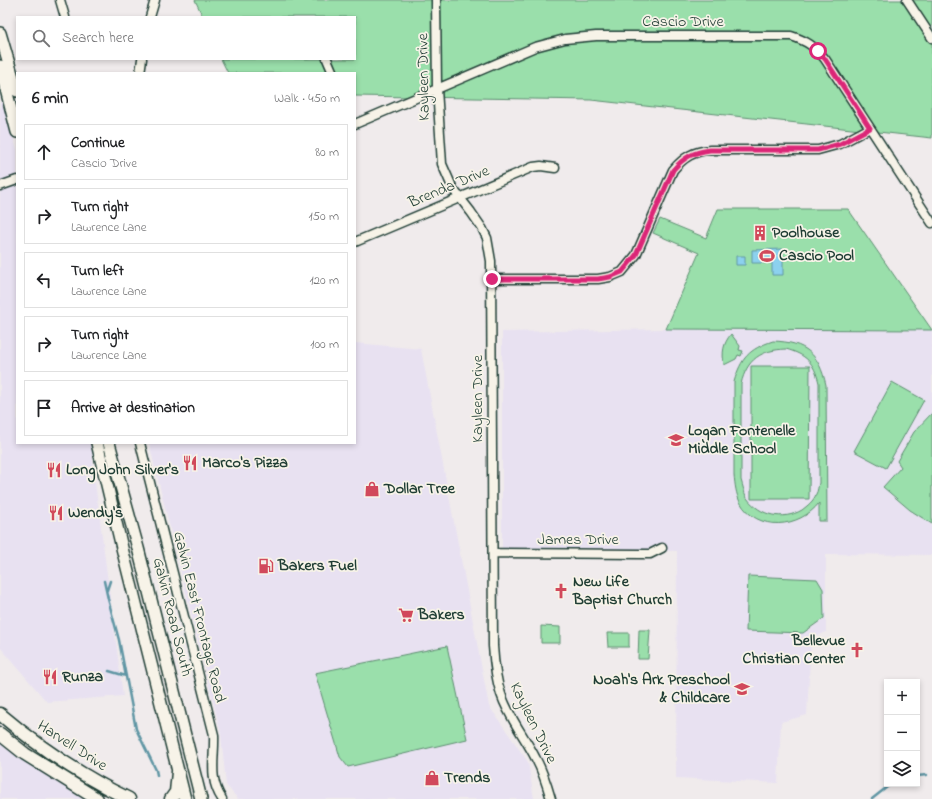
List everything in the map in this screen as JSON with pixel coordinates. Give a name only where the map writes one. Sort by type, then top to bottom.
[{"type":"main road","points":[[0,33],[16,88]]},
{"type":"main road","points":[[0,66],[16,128]]},
{"type":"main road","name":"Galvin Road South","points":[[98,444],[184,799]]},
{"type":"main road","name":"Galvin Road South","points":[[110,444],[201,799]]},
{"type":"main road","name":"Harvell Drive","points":[[0,714],[32,740],[68,765],[129,799]]},
{"type":"main road","name":"Harvell Drive","points":[[0,734],[25,754],[97,799]]},
{"type":"main road","points":[[170,799],[176,792],[178,772]]},
{"type":"street","points":[[60,0],[65,16]]},
{"type":"street","points":[[150,16],[155,0]]},
{"type":"street","name":"Kayleen Drive","points":[[436,0],[437,89],[442,164],[449,182],[478,221],[487,238],[491,261],[494,553],[493,646],[498,682],[507,708],[542,771],[551,799]]},
{"type":"street","points":[[907,0],[932,38]]},
{"type":"street","name":"Cascio Drive","points":[[356,124],[535,47],[565,39],[596,36],[791,36],[811,45],[825,59],[932,223]]},
{"type":"street","points":[[140,72],[142,60]]},
{"type":"street","points":[[327,60],[333,72]]},
{"type":"street","points":[[492,279],[598,279],[617,275],[628,267],[636,255],[673,170],[689,155],[695,152],[710,150],[818,150],[840,144],[870,128]]},
{"type":"street","name":"Brenda Drive","points":[[356,242],[532,167],[541,166],[555,168]]},
{"type":"street","points":[[0,186],[16,180]]},
{"type":"street","name":"Galvin East Frontage Road","points":[[140,444],[214,735],[212,767],[216,785],[222,799]]},
{"type":"street","name":"James Drive","points":[[494,553],[650,554],[662,548]]},
{"type":"shaded area","points":[[2,102],[16,147],[16,444],[91,444],[123,696],[47,702],[0,647],[0,103]]},
{"type":"shaded area","name":"Logan Fontenelle Middle School","points":[[666,329],[932,330],[932,555],[826,554],[826,632],[811,639],[807,715],[781,722],[778,783],[676,778],[677,551],[502,549],[502,332]]},
{"type":"shaded area","points":[[356,343],[421,349],[489,706],[528,762],[534,799],[238,799],[226,785],[221,734],[149,444],[356,444]]},
{"type":"shaded area","points":[[0,739],[88,799],[0,799]]},
{"type":"green space","points":[[195,0],[932,0],[932,138],[591,100],[356,96],[356,72],[228,72],[222,60],[356,60],[356,16],[203,16]]},
{"type":"green space","points":[[718,209],[848,209],[932,330],[666,329],[699,253],[653,233],[660,219],[706,238]]},
{"type":"green space","points":[[731,334],[740,346],[739,350],[743,351],[741,356],[738,355],[736,359],[724,365],[724,348],[726,341]]},
{"type":"green space","points":[[773,341],[794,344],[802,347],[815,358],[823,374],[826,385],[827,521],[819,521],[819,503],[801,518],[779,524],[767,523],[757,519],[747,512],[740,502],[735,486],[734,475],[734,382],[743,361],[747,356],[758,347]],"holes":[[[786,349],[799,354],[808,360],[815,370],[819,383],[819,483],[815,497],[806,507],[795,513],[780,516],[765,513],[758,509],[752,504],[745,494],[741,480],[741,384],[747,368],[756,358],[769,351]]]},
{"type":"green space","points":[[751,366],[810,366],[809,499],[751,499]]},
{"type":"green space","points":[[892,382],[924,400],[886,468],[854,451]]},
{"type":"green space","points":[[932,413],[932,524],[910,510],[883,487],[901,467],[897,461],[914,432]]},
{"type":"green space","points":[[748,576],[817,579],[823,589],[824,618],[803,633],[746,631]]},
{"type":"green space","points":[[541,626],[560,627],[560,643],[541,643]]},
{"type":"green space","points":[[639,630],[650,630],[648,659],[638,659]]},
{"type":"green space","points":[[607,633],[629,633],[629,647],[608,647]]},
{"type":"green space","points":[[447,646],[467,739],[348,767],[340,757],[315,673]]},
{"type":"water","name":"Cascio Pool","points":[[783,249],[783,275],[772,275],[772,263],[752,263],[752,250]]},
{"type":"water","points":[[736,256],[745,256],[745,265],[736,265]]},
{"type":"waterway","points":[[104,581],[119,640],[136,729],[157,775]]},
{"type":"waterway","points":[[107,590],[110,581]]},
{"type":"waterway","points":[[109,671],[126,676]]},
{"type":"waterway","points":[[920,776],[927,775]]},
{"type":"waterway","points":[[872,799],[887,787]]},
{"type":"place","name":"Poolhouse","points":[[760,233]]},
{"type":"place","name":"Cascio Pool","points":[[767,256]]},
{"type":"place","name":"Logan Fontenelle Middle School","points":[[676,440]]},
{"type":"place","name":"Marco's Pizza","points":[[190,463]]},
{"type":"place","name":"Long John Silver's","points":[[54,470]]},
{"type":"place","name":"Dollar Tree","points":[[372,489]]},
{"type":"place","name":"Wendy's","points":[[56,513]]},
{"type":"place","name":"Bakers Fuel","points":[[266,566]]},
{"type":"place","name":"New Life Baptist Church","points":[[561,591]]},
{"type":"place","name":"Bakers","points":[[406,615]]},
{"type":"place","name":"Bellevue Christian Center","points":[[857,650]]},
{"type":"place","name":"Runza","points":[[50,677]]},
{"type":"place","name":"Noah's Ark Preschool & Childcare","points":[[742,689]]},
{"type":"place","name":"Trends","points":[[432,778]]},
{"type":"route","points":[[492,279],[598,279],[617,275],[628,267],[641,246],[673,170],[689,155],[695,152],[710,150],[818,150],[840,144],[870,128],[825,59],[818,51]]}]
